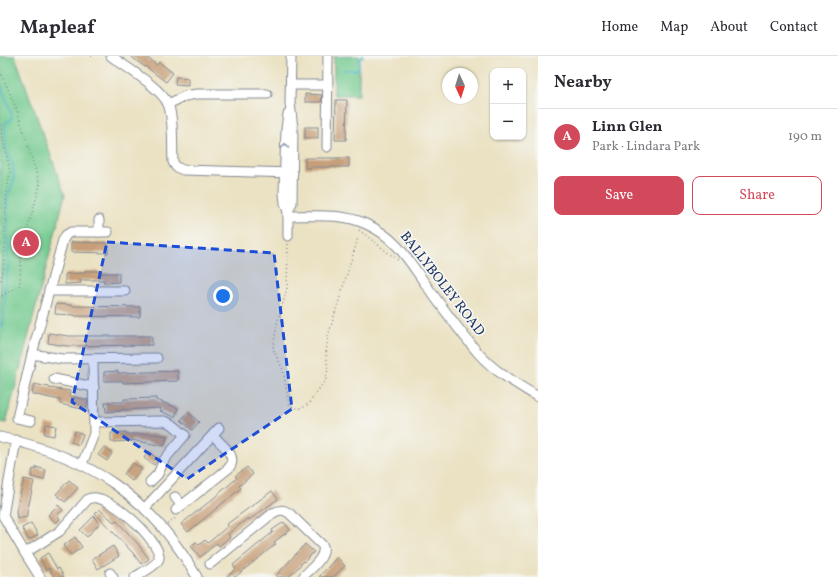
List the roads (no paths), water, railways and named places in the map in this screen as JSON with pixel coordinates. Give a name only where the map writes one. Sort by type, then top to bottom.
[{"type":"street","points":[[111,56],[155,88],[168,104],[171,124],[173,162],[176,167],[182,170],[289,173]]},
{"type":"street","points":[[288,236],[288,214],[284,203],[289,173],[286,129],[290,103],[291,56]]},
{"type":"street","points":[[327,147],[328,56]]},
{"type":"street","points":[[291,85],[328,85]]},
{"type":"street","points":[[168,104],[185,96],[197,94],[267,94]]},
{"type":"street","name":"BALLYBOLEY ROAD","points":[[288,214],[333,212],[365,224],[383,234],[397,245],[480,355],[499,372],[538,397]]},
{"type":"street","points":[[32,421],[17,418],[32,354],[65,236],[71,232],[103,232],[99,220]]},
{"type":"street","points":[[49,291],[125,291]]},
{"type":"street","points":[[32,354],[58,359],[157,358]]},
{"type":"street","points":[[82,464],[94,434],[93,359]]},
{"type":"street","points":[[54,379],[94,386]]},
{"type":"street","points":[[95,422],[164,421],[172,424],[185,435],[164,460],[158,474],[150,482]]},
{"type":"street","points":[[145,508],[216,432],[231,454],[232,464],[229,468],[178,508],[175,497]]},
{"type":"street","points":[[0,437],[36,446],[82,464],[116,484],[145,508],[184,556],[197,577]]},
{"type":"street","points":[[16,440],[3,515],[4,520],[40,577]]},
{"type":"street","points":[[25,553],[56,534],[88,499],[97,498],[116,506],[129,516],[150,540],[159,554],[159,559],[156,564],[135,577]]},
{"type":"street","points":[[210,564],[272,514],[282,510],[289,513],[324,546],[322,555],[303,577]]},
{"type":"waterway","points":[[343,70],[358,70],[360,59],[363,56]]},
{"type":"waterway","points":[[0,82],[12,117],[10,121],[5,123],[6,150],[13,165],[14,180],[7,198],[8,268],[5,287],[4,317],[0,332]]},
{"type":"place","name":"Linn Glen","points":[[26,243]]}]
